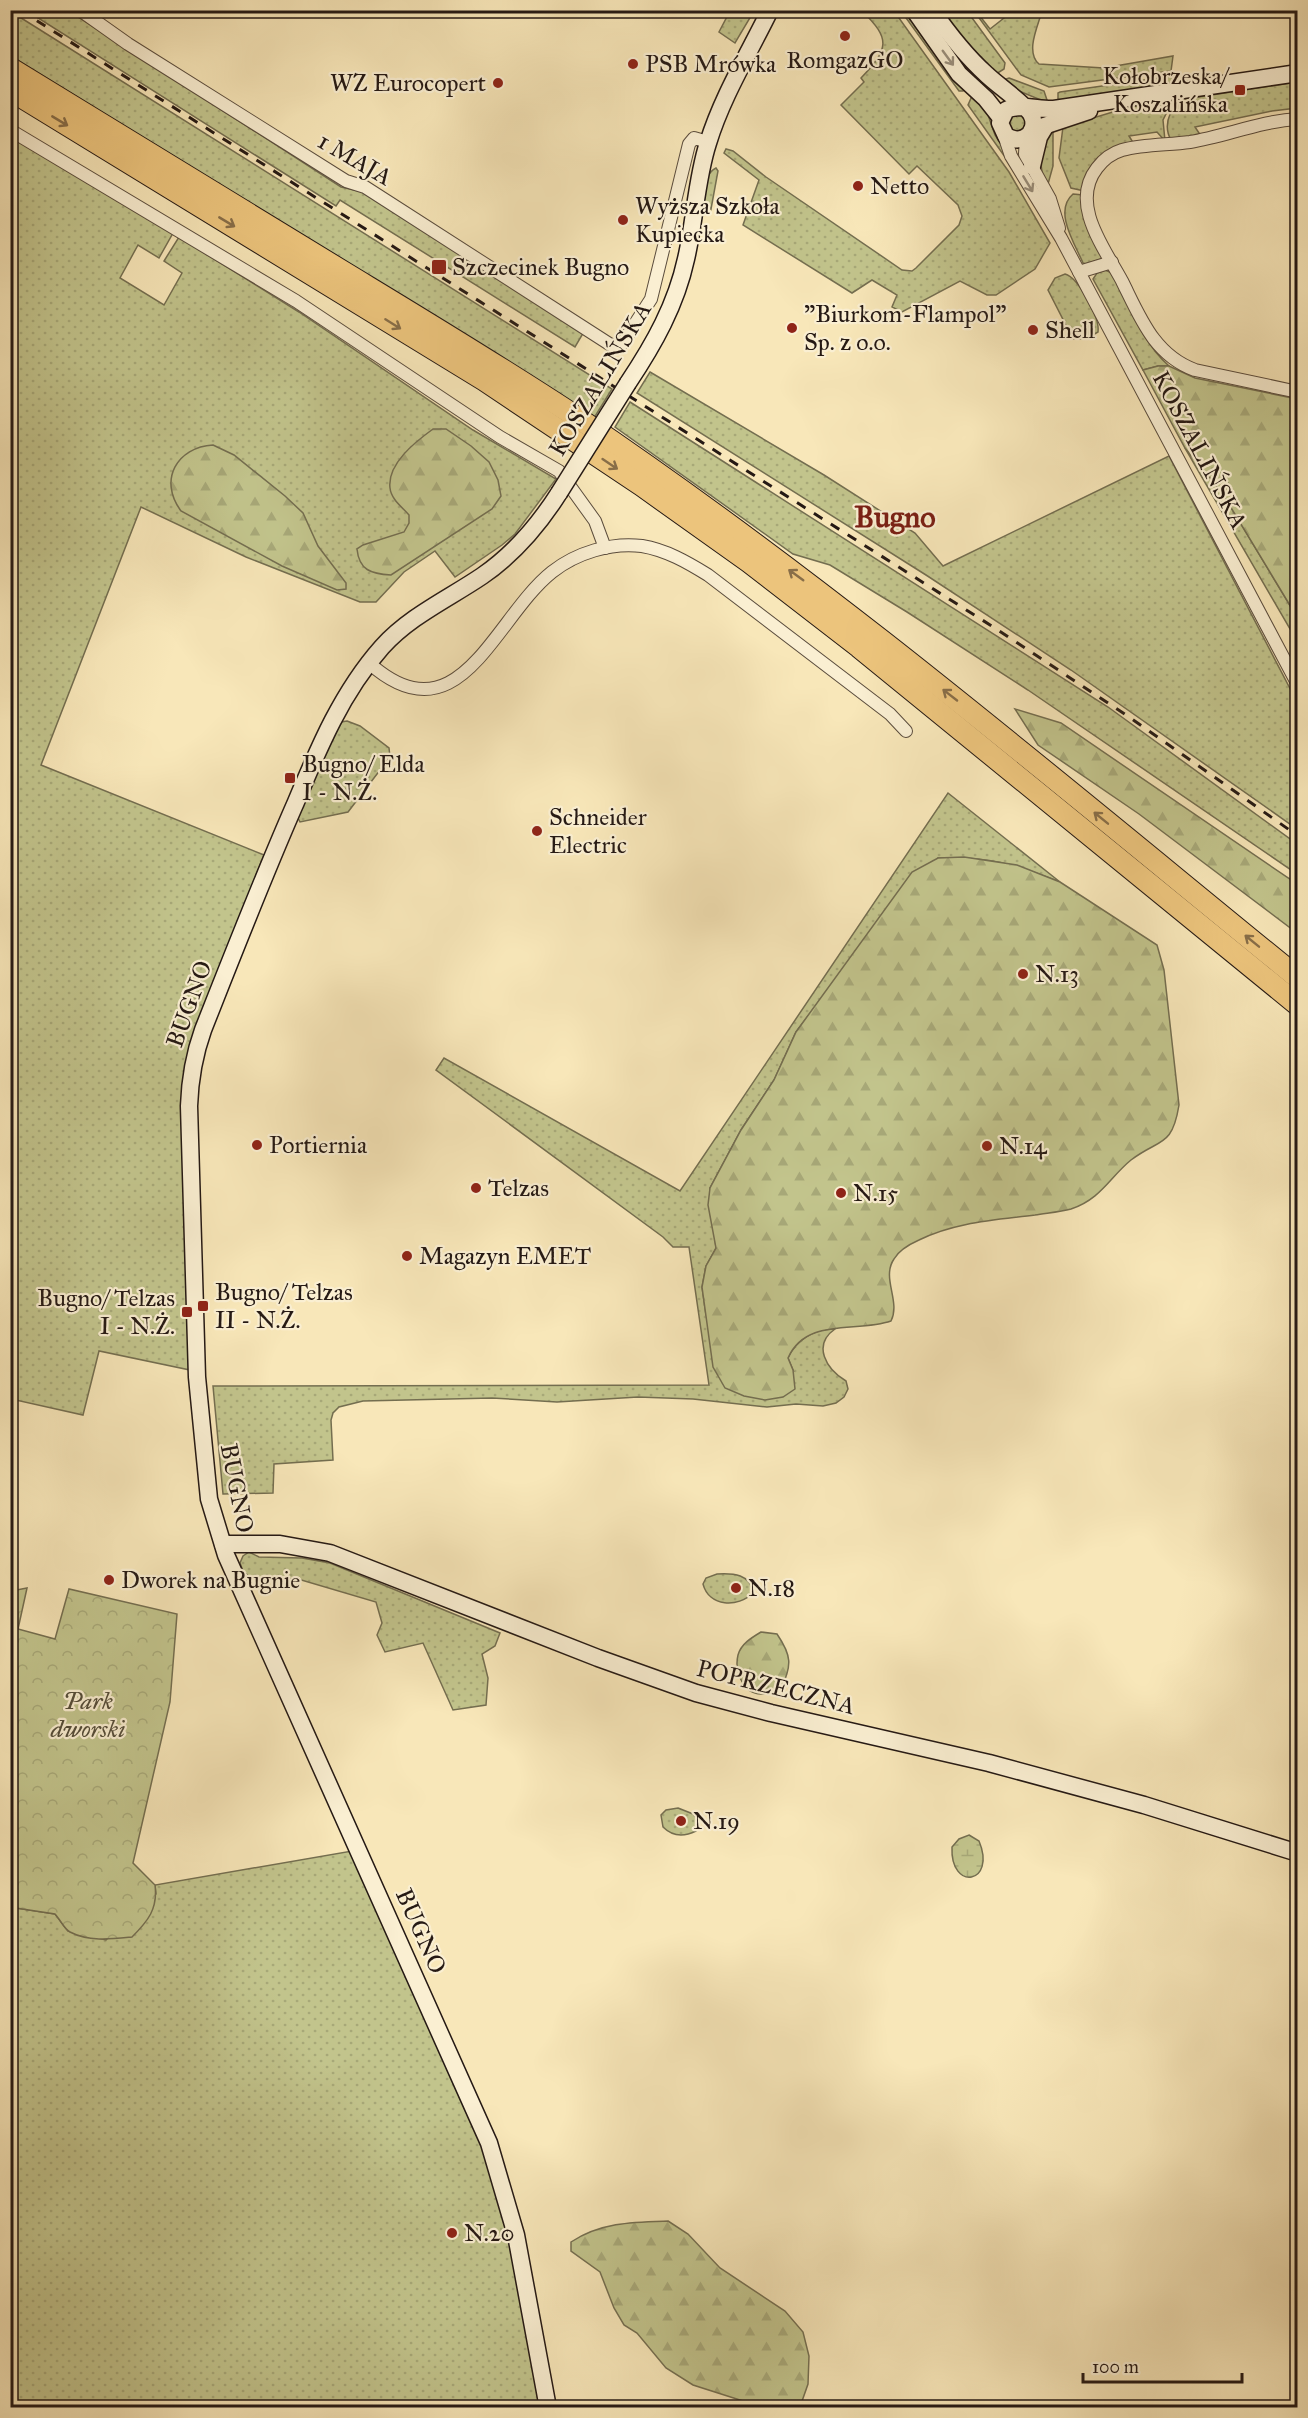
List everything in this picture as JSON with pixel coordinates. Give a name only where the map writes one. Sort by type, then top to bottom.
[{"type":"highway","points":[[10,68],[578,418],[809,584],[1298,978]]},
{"type":"highway","points":[[10,90],[484,380],[749,562],[859,646],[1298,1005]]},
{"type":"street","name":"1 MAJA","points":[[80,10],[128,44],[346,181],[365,188],[610,344],[619,347],[651,299],[689,144],[696,137],[708,142]]},
{"type":"street","name":"KOSZALIŃSKA","points":[[369,663],[384,645],[421,614],[504,560],[542,519],[657,337],[678,288],[686,260],[708,142],[724,103],[770,10]]},
{"type":"street","name":"KOSZALIŃSKA","points":[[914,10],[959,74],[987,99],[1002,125],[1011,156],[1061,238],[1298,685]]},
{"type":"street","points":[[932,10],[965,53],[1032,115],[1034,131],[1039,137],[1032,166]]},
{"type":"street","points":[[1126,98],[1034,131],[1016,140],[1002,125],[1010,107],[1054,109],[1126,98],[1298,73]]},
{"type":"street","points":[[1298,119],[1190,142],[1130,149],[1108,157],[1091,177],[1086,199],[1089,216],[1151,337],[1172,358],[1195,370],[1298,392]]},
{"type":"street","points":[[10,130],[286,296],[500,437],[559,471],[595,521],[605,548]]},
{"type":"street","name":"KOSZALIŃSKA","points":[[1032,166],[1050,199],[1061,238]]},
{"type":"street","points":[[1079,272],[1112,262]]},
{"type":"street","points":[[369,663],[402,685],[426,689],[446,685],[462,676],[478,661],[527,597],[551,573],[581,556],[605,548],[641,546],[663,551],[708,574],[890,714],[906,731]]},
{"type":"street","name":"BUGNO","points":[[369,663],[341,705],[293,807],[194,1054],[190,1077],[190,1136],[197,1377],[209,1499],[223,1544],[489,2143],[504,2187],[516,2235],[548,2408]]},
{"type":"street","name":"POPRZECZNA","points":[[223,1544],[298,1546],[347,1558],[598,1658],[696,1693],[771,1713],[989,1763],[1144,1805],[1298,1853]]},
{"type":"green space","points":[[10,11],[612,389],[594,418],[11,56]]},
{"type":"green space","points":[[27,11],[69,11],[341,187],[363,192],[585,330],[575,347],[340,200],[336,206]]},
{"type":"green space","points":[[730,11],[754,11],[735,43],[719,32]]},
{"type":"green space","points":[[862,11],[894,11],[1009,172],[1050,243],[1035,269],[996,295],[987,295],[960,281],[902,312],[892,307],[897,295],[872,280],[852,293],[743,225],[759,180],[724,153],[726,149],[733,151],[766,177],[902,270],[912,271],[916,268],[959,225],[962,216],[958,205],[917,166],[909,174],[841,105],[864,82],[861,78],[877,59],[883,44],[878,29]]},
{"type":"green space","points":[[901,11],[907,11],[965,89],[963,91],[959,91]]},
{"type":"green space","points":[[939,11],[967,11],[1005,63],[1004,69],[996,74],[985,66]]},
{"type":"green space","points":[[974,11],[990,29],[1013,11],[1042,11],[1033,46],[1035,59],[1039,64],[1104,68],[1173,56],[1171,71],[1049,87],[1021,75]]},
{"type":"green space","points":[[1172,76],[1172,85],[1058,102],[1060,92]]},
{"type":"green space","points":[[1009,78],[1044,91],[1048,103],[1019,91],[1003,80]]},
{"type":"green space","points":[[1297,82],[1297,108],[1195,127],[1201,136],[1171,140],[1167,130],[1168,119],[1179,100]]},
{"type":"green space","points":[[972,96],[987,112],[995,135],[1013,164],[1010,164],[968,105]]},
{"type":"green space","points":[[1174,98],[1163,120],[1165,141],[1157,132],[1129,136],[1134,144],[1121,147],[1084,191],[1071,188],[1059,158],[1063,127],[1136,105]]},
{"type":"green space","points":[[1017,113],[1023,116],[1026,122],[1023,128],[1017,131],[1011,128],[1008,122],[1011,116]]},
{"type":"green space","points":[[1053,128],[1053,166],[1048,184],[1043,179],[1039,150]]},
{"type":"green space","points":[[11,137],[173,233],[159,258],[138,245],[120,278],[164,305],[182,273],[164,261],[179,237],[299,312],[473,430],[556,479],[515,534],[502,545],[455,577],[435,551],[404,572],[376,602],[360,602],[246,557],[141,507],[41,765],[264,855],[197,1027],[190,1370],[99,1351],[83,1415],[11,1399]]},
{"type":"green space","points":[[716,168],[718,171],[711,209],[702,199],[708,177]]},
{"type":"green space","points":[[1073,194],[1083,195],[1103,254],[1101,259],[1086,264],[1083,263],[1075,247],[1065,218],[1067,201]]},
{"type":"green space","points":[[1105,270],[1112,273],[1151,346],[1169,366],[1143,370],[1093,279],[1097,273]]},
{"type":"green space","points":[[1065,274],[1071,277],[1082,290],[1096,318],[1098,332],[1086,339],[1073,339],[1048,290],[1055,278]]},
{"type":"green space","points":[[1169,366],[1195,378],[1297,399],[1297,617],[1221,491],[1185,448],[1143,370]]},
{"type":"green space","points":[[650,372],[824,475],[915,533],[943,566],[1169,456],[1297,702],[1297,829],[1071,670],[926,575],[637,393]]},
{"type":"green space","points":[[630,402],[1108,707],[1297,844],[1297,874],[1028,690],[907,612],[830,565],[793,554],[615,427]]},
{"type":"green space","points":[[433,429],[446,429],[489,462],[498,480],[501,496],[492,509],[391,575],[367,570],[360,562],[357,549],[404,532],[409,523],[409,515],[392,496],[390,479],[393,470],[404,454]]},
{"type":"green space","points":[[213,445],[234,455],[303,513],[318,546],[346,583],[346,589],[337,590],[282,566],[181,511],[171,488],[175,467],[190,452],[200,447]]},
{"type":"green space","points":[[1185,448],[1221,491],[1297,617],[1297,641]]},
{"type":"green space","points":[[1015,709],[1061,723],[1297,884],[1297,933],[1139,814],[1038,745]]},
{"type":"green space","points":[[347,721],[360,726],[389,748],[390,757],[348,812],[300,822],[296,814],[341,722]]},
{"type":"green space","points":[[948,793],[1060,882],[1000,862],[972,858],[938,858],[847,964],[796,1032],[774,1080],[741,1130],[710,1188],[716,1248],[706,1266],[702,1287],[706,1315],[793,1370],[788,1358],[801,1341],[813,1333],[835,1329],[828,1335],[823,1349],[824,1356],[833,1370],[846,1381],[848,1389],[844,1397],[836,1403],[823,1406],[796,1404],[767,1407],[693,1399],[638,1397],[557,1402],[492,1398],[363,1401],[339,1407],[333,1413],[331,1420],[333,1460],[274,1464],[273,1493],[223,1494],[213,1386],[709,1385],[689,1247],[673,1247],[663,1237],[436,1070],[444,1058],[680,1191]]},
{"type":"green space","points":[[964,857],[1017,865],[1060,882],[1157,945],[1164,970],[1179,1105],[1173,1129],[1163,1140],[1131,1160],[1098,1194],[1081,1205],[1062,1211],[961,1225],[933,1234],[905,1248],[896,1256],[889,1274],[894,1306],[891,1321],[819,1331],[807,1337],[796,1345],[788,1358],[793,1370],[795,1389],[783,1397],[765,1400],[744,1396],[725,1388],[713,1367],[702,1287],[706,1266],[716,1248],[708,1205],[710,1188],[741,1130],[774,1080],[796,1032],[912,872],[938,858]]},
{"type":"green space","points":[[249,1552],[259,1557],[302,1558],[330,1563],[500,1633],[495,1646],[482,1654],[488,1678],[486,1705],[453,1710],[423,1643],[385,1652],[377,1635],[382,1623],[376,1602],[298,1579],[251,1578],[243,1571],[240,1563],[243,1556]]},
{"type":"green space","points":[[717,1574],[745,1578],[752,1587],[753,1593],[747,1598],[732,1603],[718,1601],[706,1592],[703,1584],[706,1578]]},
{"type":"green space","name":"Park dworski","points":[[27,1588],[18,1629],[55,1639],[69,1589],[177,1614],[170,1702],[133,1863],[155,1885],[155,1901],[151,1914],[132,1937],[101,1939],[85,1937],[68,1931],[55,1914],[16,1908],[11,1910],[11,1591]]},
{"type":"green space","points":[[761,1632],[777,1634],[786,1648],[789,1661],[781,1689],[762,1694],[745,1687],[739,1675],[737,1662],[739,1651],[744,1644]]},
{"type":"green space","points":[[678,1808],[693,1814],[698,1820],[696,1831],[679,1835],[663,1827],[661,1815],[666,1810]]},
{"type":"green space","points":[[969,1835],[979,1841],[983,1855],[982,1866],[978,1874],[972,1877],[964,1876],[958,1871],[953,1861],[952,1847],[959,1839]]},
{"type":"green space","points":[[352,1851],[483,2145],[509,2236],[542,2407],[11,2407],[10,1910],[16,1908],[55,1914],[68,1931],[106,1940],[156,1894],[155,1885]]},
{"type":"green space","points":[[668,2221],[688,2234],[720,2268],[785,2311],[803,2332],[809,2356],[808,2384],[801,2404],[784,2407],[743,2401],[693,2385],[666,2368],[637,2333],[624,2325],[614,2308],[600,2272],[571,2251],[571,2242],[594,2230],[618,2224]]},
{"type":"railway","points":[[20,10],[998,630],[1132,719],[1298,836]]},
{"type":"place","name":"RomgazGO","points":[[845,36]]},
{"type":"place","name":"PSB Mrówka","points":[[633,64]]},
{"type":"place","name":"WZ Eurocopert","points":[[498,83]]},
{"type":"place","name":"Kołobrzeska/ Koszalińska","points":[[1240,90]]},
{"type":"place","name":"Netto","points":[[858,186]]},
{"type":"place","name":"Wyższa Szkoła Kupiecka","points":[[623,220]]},
{"type":"place","name":"Szczecinek Bugno","points":[[439,267]]},
{"type":"place","name":"\"Biurkom-Flampol\" Sp. z o.o.","points":[[792,328]]},
{"type":"place","name":"Shell","points":[[1033,330]]},
{"type":"place","name":"Bugno/ Elda I - N.Ż.","points":[[290,778]]},
{"type":"place","name":"Schneider Electric","points":[[537,831]]},
{"type":"place","name":"N.13","points":[[1023,974]]},
{"type":"place","name":"Portiernia","points":[[257,1145]]},
{"type":"place","name":"N.14","points":[[987,1146]]},
{"type":"place","name":"Telzas","points":[[476,1188]]},
{"type":"place","name":"N.15","points":[[841,1193]]},
{"type":"place","name":"Magazyn EMET","points":[[407,1256]]},
{"type":"place","name":"Bugno/ Telzas II - N.Ż.","points":[[203,1306]]},
{"type":"place","name":"Bugno/ Telzas I - N.Ż.","points":[[187,1312]]},
{"type":"place","name":"Dworek na Bugnie","points":[[109,1580]]},
{"type":"place","name":"N.18","points":[[736,1588]]},
{"type":"place","name":"N.19","points":[[681,1821]]},
{"type":"place","name":"N.20","points":[[452,2233]]},
{"type":"district","name":"Bugno","points":[[895,517]]}]
